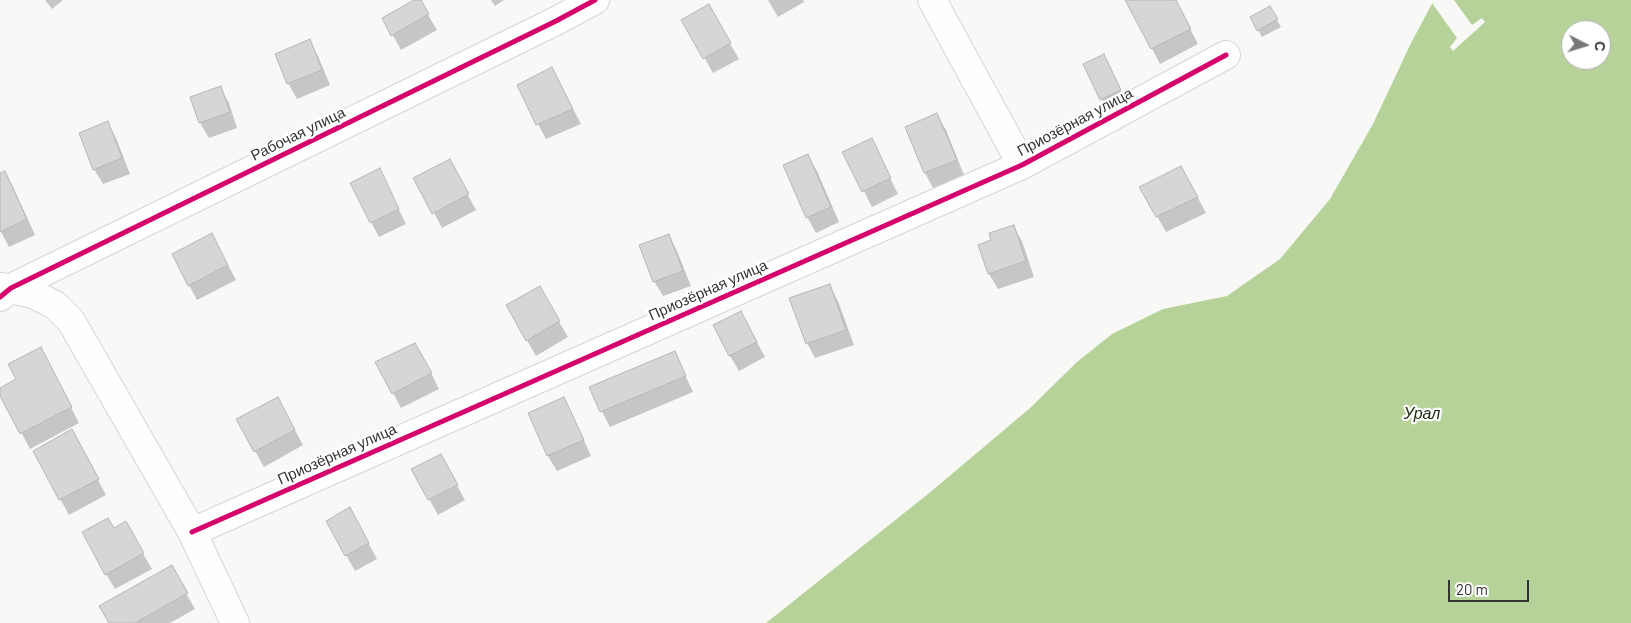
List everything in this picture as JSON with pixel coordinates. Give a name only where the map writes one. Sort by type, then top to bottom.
[{"type":"street","name":"Рабочая улица","points":[[4,290],[556,21],[595,0]]},
{"type":"street","points":[[932,0],[1022,165]]},
{"type":"street","name":"Приозёрная улица","points":[[192,532],[1022,165],[1226,55]]},
{"type":"street","points":[[4,290],[33,294],[54,305],[71,321],[192,532],[235,623]]},
{"type":"water","name":"Урал","points":[[1434,0],[1631,0],[1631,623],[766,623],[928,494],[1029,409],[1077,362],[1112,334],[1163,309],[1227,296],[1280,259],[1330,199],[1373,124],[1411,43]]},
{"type":"pier","points":[[1434,0],[1454,0],[1472,25],[1482,18],[1485,22],[1453,51],[1450,47],[1457,38],[1432,3]]},
{"type":"building","points":[[414,0],[421,0],[429,14],[391,36],[382,18]]},
{"type":"building","points":[[1125,0],[1176,0],[1191,29],[1151,49]]},
{"type":"building","points":[[709,4],[731,43],[703,59],[681,20]]},
{"type":"building","points":[[1270,6],[1278,19],[1257,31],[1250,17]]},
{"type":"building","points":[[310,39],[322,70],[287,84],[275,54]]},
{"type":"building","points":[[1104,54],[1121,90],[1100,100],[1083,64]]},
{"type":"building","points":[[552,67],[573,109],[536,125],[517,85]]},
{"type":"building","points":[[221,86],[230,112],[199,123],[190,97]]},
{"type":"building","points":[[937,113],[957,160],[924,173],[905,127]]},
{"type":"building","points":[[108,121],[122,158],[93,170],[79,133]]},
{"type":"building","points":[[872,138],[891,178],[862,192],[842,152]]},
{"type":"building","points":[[808,154],[831,207],[806,218],[783,165]]},
{"type":"building","points":[[450,159],[469,194],[432,214],[413,178]]},
{"type":"building","points":[[1181,166],[1198,197],[1156,217],[1139,187]]},
{"type":"building","points":[[380,168],[399,209],[370,223],[350,183]]},
{"type":"building","points":[[5,171],[27,219],[0,232],[0,173]]},
{"type":"building","points":[[1014,225],[1026,261],[988,274],[978,245],[991,240],[989,233]]},
{"type":"building","points":[[212,233],[228,265],[188,286],[172,254]]},
{"type":"building","points":[[669,234],[683,271],[653,282],[639,245]]},
{"type":"building","points":[[830,284],[846,330],[806,344],[789,298]]},
{"type":"building","points":[[540,286],[560,321],[526,341],[506,305]]},
{"type":"building","points":[[741,311],[757,342],[729,356],[713,325]]},
{"type":"building","points":[[415,343],[432,373],[392,394],[375,362]]},
{"type":"building","points":[[41,347],[72,407],[20,434],[0,396],[0,388],[16,379],[8,364]]},
{"type":"building","points":[[675,351],[686,376],[600,412],[589,387]]},
{"type":"building","points":[[278,397],[295,430],[254,452],[236,419]]},
{"type":"building","points":[[564,397],[584,440],[547,456],[528,413]]},
{"type":"building","points":[[72,429],[99,479],[59,500],[33,451]]},
{"type":"building","points":[[441,454],[458,485],[428,500],[411,469]]},
{"type":"building","points":[[350,507],[369,543],[345,556],[326,521]]},
{"type":"building","points":[[108,518],[114,528],[126,521],[144,553],[105,575],[82,532]]},
{"type":"building","points":[[172,565],[188,593],[135,623],[109,623],[99,606]]},
{"type":"cycle path","points":[[0,297],[11,288],[556,21],[595,0]]},
{"type":"cycle path","points":[[192,532],[1022,165],[1226,55]]}]
